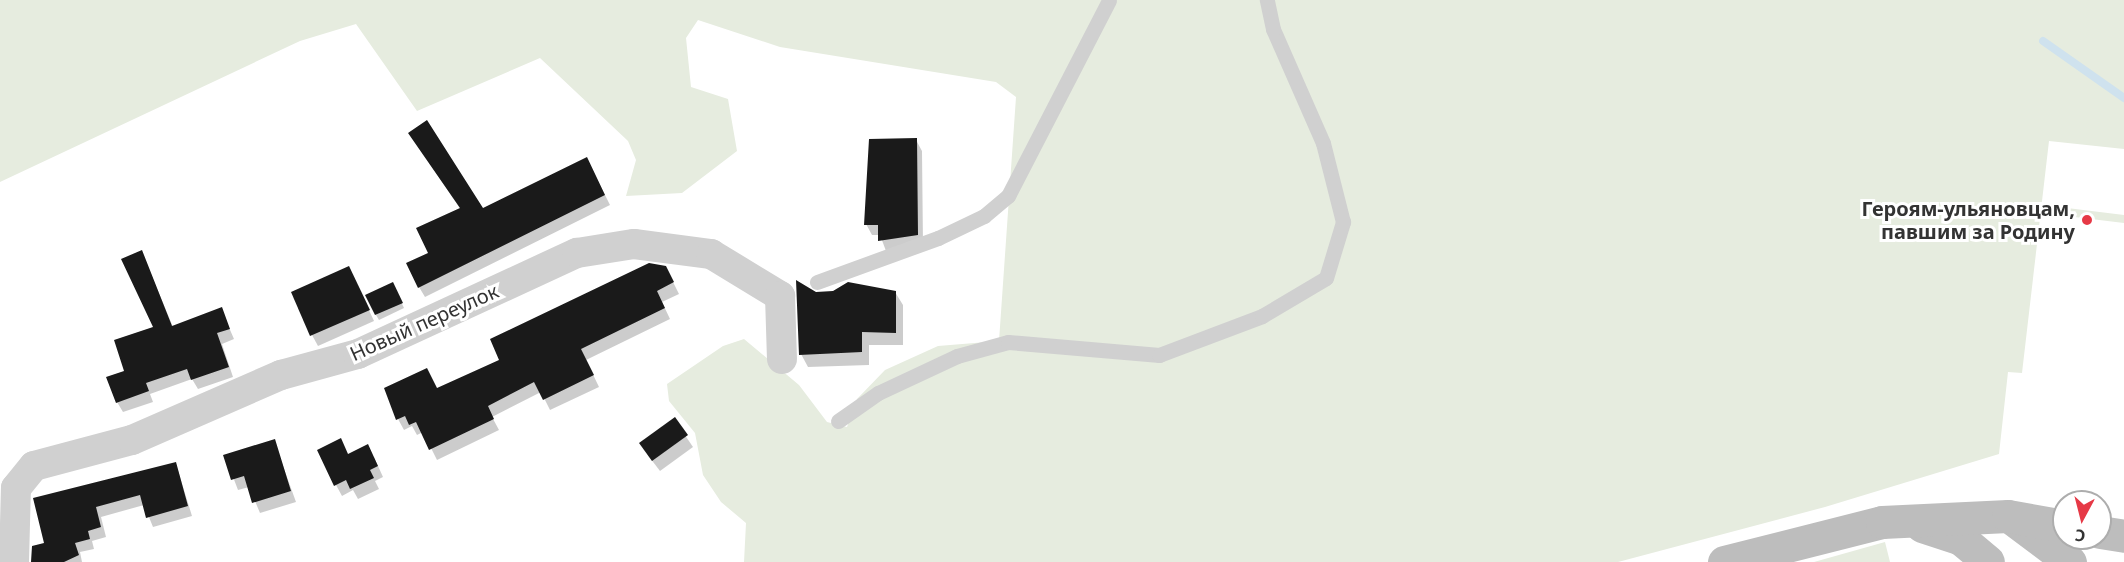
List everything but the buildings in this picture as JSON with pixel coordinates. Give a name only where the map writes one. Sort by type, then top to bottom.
[{"type":"main road","points":[[2008,516],[2070,562]]},
{"type":"main road","points":[[1724,562],[1903,520],[2008,516],[2052,524]]},
{"type":"main road","points":[[1903,520],[1961,539],[1988,562]]},
{"type":"street","name":"Новый переулок","points":[[14,562],[16,488],[34,466],[132,440],[281,375],[358,354],[577,253],[634,244],[711,254],[780,296],[782,359]]},
{"type":"lane","points":[[817,282],[938,238],[984,216],[1008,196],[1109,0]]},
{"type":"lane","points":[[838,421],[878,393],[957,356],[1008,342],[1160,355],[1262,316],[1326,278],[1343,222],[1323,143],[1273,29],[1267,0]]},
{"type":"shaded area","points":[[0,0],[2124,0],[2124,149],[2049,141],[2022,373],[2008,372],[1999,454],[1825,507],[1618,562],[744,562],[746,523],[721,502],[703,475],[695,433],[669,401],[667,384],[723,346],[744,339],[799,385],[827,422],[847,427],[857,399],[885,370],[938,346],[999,341],[1016,97],[996,82],[780,47],[698,20],[686,38],[691,87],[728,99],[737,151],[682,193],[626,196],[636,160],[628,141],[540,58],[417,111],[356,24],[300,41],[0,182]]},
{"type":"shaded area","points":[[2059,207],[2124,215],[2124,223],[2058,215]]},
{"type":"shaded area","points":[[1885,542],[1890,562],[1814,562]]},
{"type":"waterway","points":[[2043,41],[2124,98]]},
{"type":"place","name":"Героям-ульяновцам, павшим за Родину","points":[[2087,220]]}]
